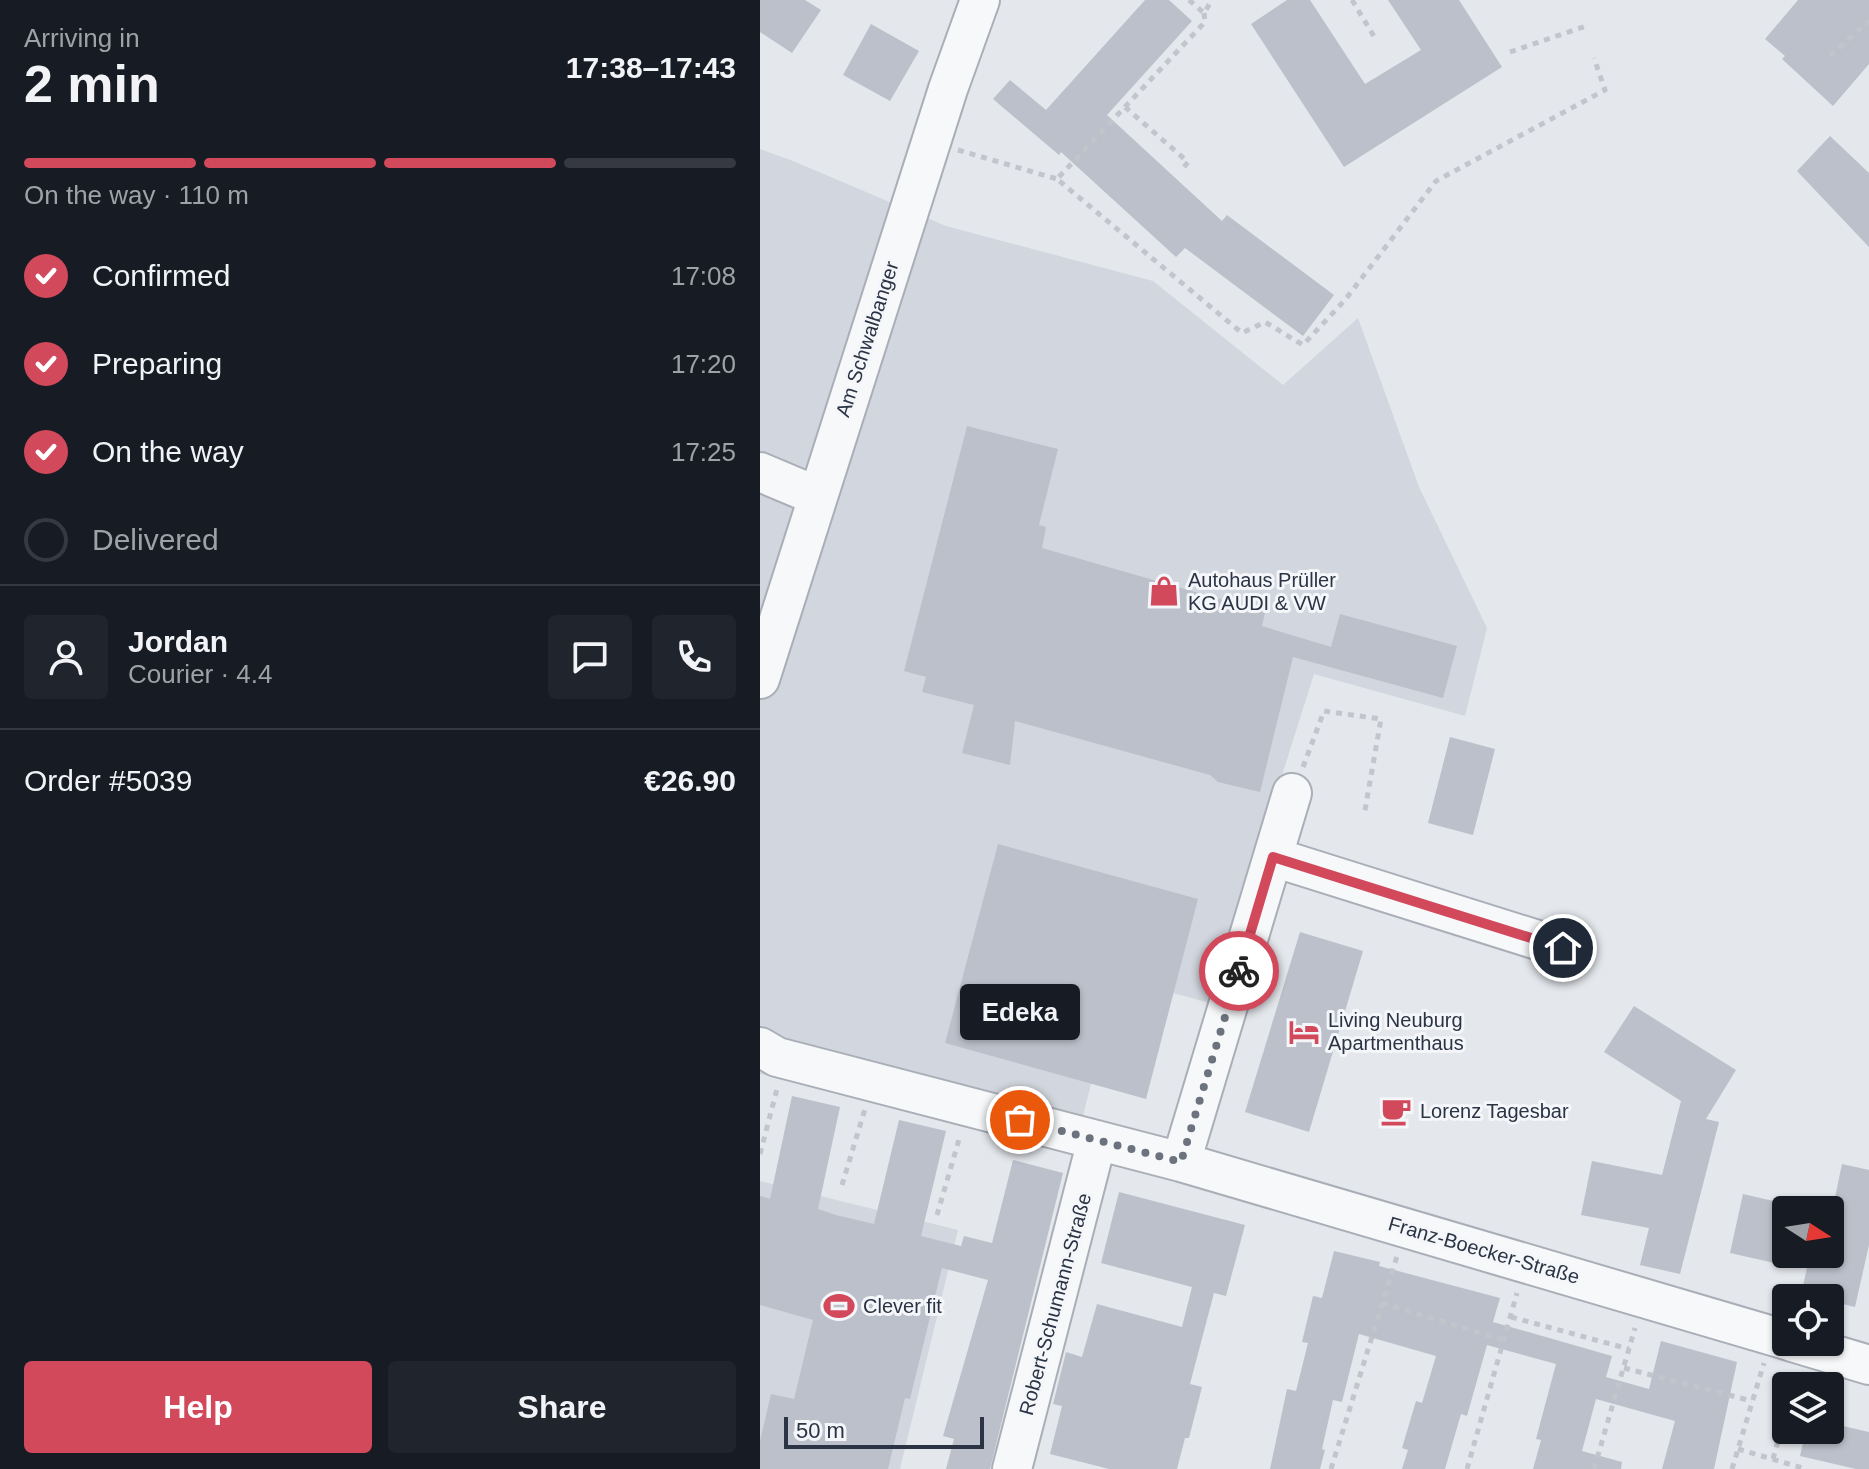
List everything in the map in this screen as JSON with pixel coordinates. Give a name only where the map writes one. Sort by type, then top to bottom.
[{"type":"street","name":"Am Schwalbanger","points":[[760,679],[931,141],[967,4]]},
{"type":"street","points":[[760,472],[817,496]]},
{"type":"street","points":[[1181,1162],[1292,793]]},
{"type":"street","points":[[1273,857],[1563,948]]},
{"type":"street","name":"Franz-Boecker-Straße","points":[[770,1055],[1181,1162],[1772,1336]]},
{"type":"street","name":"Robert-Schumann-Straße","points":[[1012,1469],[1097,1140]]},
{"type":"street","name":"Franz-Boecker-Straße","points":[[1839,1356],[1869,1365]]},
{"type":"path","points":[[1189,0],[1204,13]]},
{"type":"path","points":[[1057,179],[1205,22],[1204,13],[1212,0]]},
{"type":"path","points":[[1352,0],[1375,38]]},
{"type":"path","points":[[1830,56],[1869,21]]},
{"type":"path","points":[[1510,52],[1589,25]]},
{"type":"path","points":[[931,141],[1057,179],[1242,333],[1265,322],[1303,345],[1345,300],[1436,181],[1605,90],[1594,58]]},
{"type":"path","points":[[1125,107],[1188,162],[1181,171]]},
{"type":"path","points":[[1292,793],[1324,711],[1381,719],[1364,816]]},
{"type":"path","points":[[760,1154],[770,1055]]},
{"type":"path","points":[[842,1185],[874,1082]]},
{"type":"path","points":[[937,1215],[968,1106]]},
{"type":"path","points":[[1331,1469],[1406,1227]]},
{"type":"path","points":[[1467,1469],[1526,1263]]},
{"type":"path","points":[[1594,1469],[1644,1298]]},
{"type":"path","points":[[1382,1303],[1504,1340]]},
{"type":"path","points":[[1511,1317],[1629,1349]]},
{"type":"path","points":[[1732,1469],[1752,1401],[1774,1356]]},
{"type":"path","points":[[1624,1368],[1752,1401]]},
{"type":"path","points":[[1773,1459],[1777,1444]]},
{"type":"path","points":[[1738,1449],[1806,1469]]},
{"type":"shaded area","points":[[760,149],[946,226],[1153,281],[1283,385],[1358,318],[1419,487],[1487,628],[1465,716],[1314,674],[1210,1003],[1118,978],[1073,1155],[760,1074]]},
{"type":"shaded area","points":[[760,1181],[958,1230],[900,1469],[760,1469]]},
{"type":"building","points":[[760,0],[805,0],[821,10],[792,53],[760,32]]},
{"type":"building","points":[[1145,0],[1169,0],[1192,21],[1107,115],[1222,221],[1227,215],[1334,295],[1303,336],[1185,248],[1176,257],[1061,152],[1059,155],[993,99],[1010,80],[1046,110]]},
{"type":"building","points":[[1287,0],[1310,0],[1365,84],[1421,50],[1388,0],[1459,0],[1502,67],[1344,167],[1251,24]]},
{"type":"building","points":[[1798,0],[1869,0],[1869,64],[1833,106],[1765,39]]},
{"type":"building","points":[[871,24],[919,51],[890,101],[843,75]]},
{"type":"building","points":[[1830,136],[1869,173],[1869,247],[1797,171]]},
{"type":"building","points":[[967,426],[1058,449],[1039,525],[1046,527],[1042,548],[1265,612],[1262,626],[1331,647],[1340,614],[1457,646],[1443,698],[1293,657],[1260,792],[1218,782],[1210,775],[1015,721],[1010,765],[962,753],[974,705],[922,692],[926,677],[904,671]]},
{"type":"building","points":[[1450,737],[1495,749],[1473,835],[1428,823]]},
{"type":"building","points":[[998,844],[1198,899],[1146,1099],[945,1043]]},
{"type":"building","name":"Living Neuburg Apartmenthaus","points":[[1300,932],[1363,951],[1309,1132],[1245,1112]]},
{"type":"building","points":[[1634,1006],[1736,1070],[1706,1119],[1719,1122],[1680,1274],[1640,1265],[1649,1228],[1581,1215],[1592,1161],[1662,1175],[1681,1101],[1604,1052]]},
{"type":"building","points":[[792,1096],[840,1107],[818,1209],[836,1215],[874,1224],[899,1120],[946,1131],[921,1236],[961,1246],[964,1236],[992,1243],[1013,1160],[1063,1173],[990,1469],[946,1469],[954,1439],[943,1436],[988,1280],[942,1268],[910,1399],[905,1398],[888,1469],[760,1469],[760,1441],[771,1394],[794,1399],[813,1320],[760,1305],[760,1196],[770,1199]]},
{"type":"building","points":[[1842,1164],[1869,1170],[1869,1245],[1855,1307],[1844,1304],[1844,1284],[1803,1284],[1807,1268],[1844,1268],[1844,1196],[1835,1196]]},
{"type":"building","points":[[1119,1192],[1245,1225],[1226,1296],[1214,1293],[1190,1384],[1202,1387],[1189,1438],[1185,1438],[1177,1469],[1109,1469],[1050,1454],[1062,1406],[1053,1404],[1066,1352],[1082,1357],[1097,1304],[1182,1327],[1192,1287],[1101,1263]]},
{"type":"building","points":[[1743,1194],[1772,1201],[1772,1262],[1730,1253]]},
{"type":"building","points":[[1334,1251],[1500,1298],[1493,1322],[1612,1356],[1606,1377],[1649,1389],[1661,1341],[1737,1362],[1714,1469],[1662,1469],[1675,1421],[1596,1399],[1582,1451],[1622,1462],[1621,1469],[1533,1469],[1541,1440],[1536,1439],[1556,1364],[1487,1345],[1467,1416],[1461,1414],[1445,1469],[1402,1469],[1408,1450],[1402,1448],[1416,1401],[1422,1403],[1436,1356],[1359,1334],[1342,1402],[1333,1400],[1320,1469],[1270,1469],[1287,1389],[1296,1391],[1308,1343],[1302,1342],[1313,1296],[1322,1298]]},
{"type":"building","points":[[1844,1426],[1869,1432],[1869,1469],[1856,1469],[1800,1456],[1803,1444],[1844,1444]]},
{"type":"way so far","points":[[1020,1120],[1181,1162],[1239,971]]},
{"type":"place","name":"Autohaus Prüller KG AUDI & VW","points":[[1164,591]]},
{"type":"place","name":"Living Neuburg Apartmenthaus","points":[[1304,1032]]},
{"type":"place","name":"Lorenz Tagesbar","points":[[1396,1111]]},
{"type":"place","name":"Edeka","points":[[1020,1120]]},
{"type":"place","name":"Clever fit","points":[[839,1306]]},
{"type":"route","points":[[1239,971],[1273,857],[1563,948]]}]
